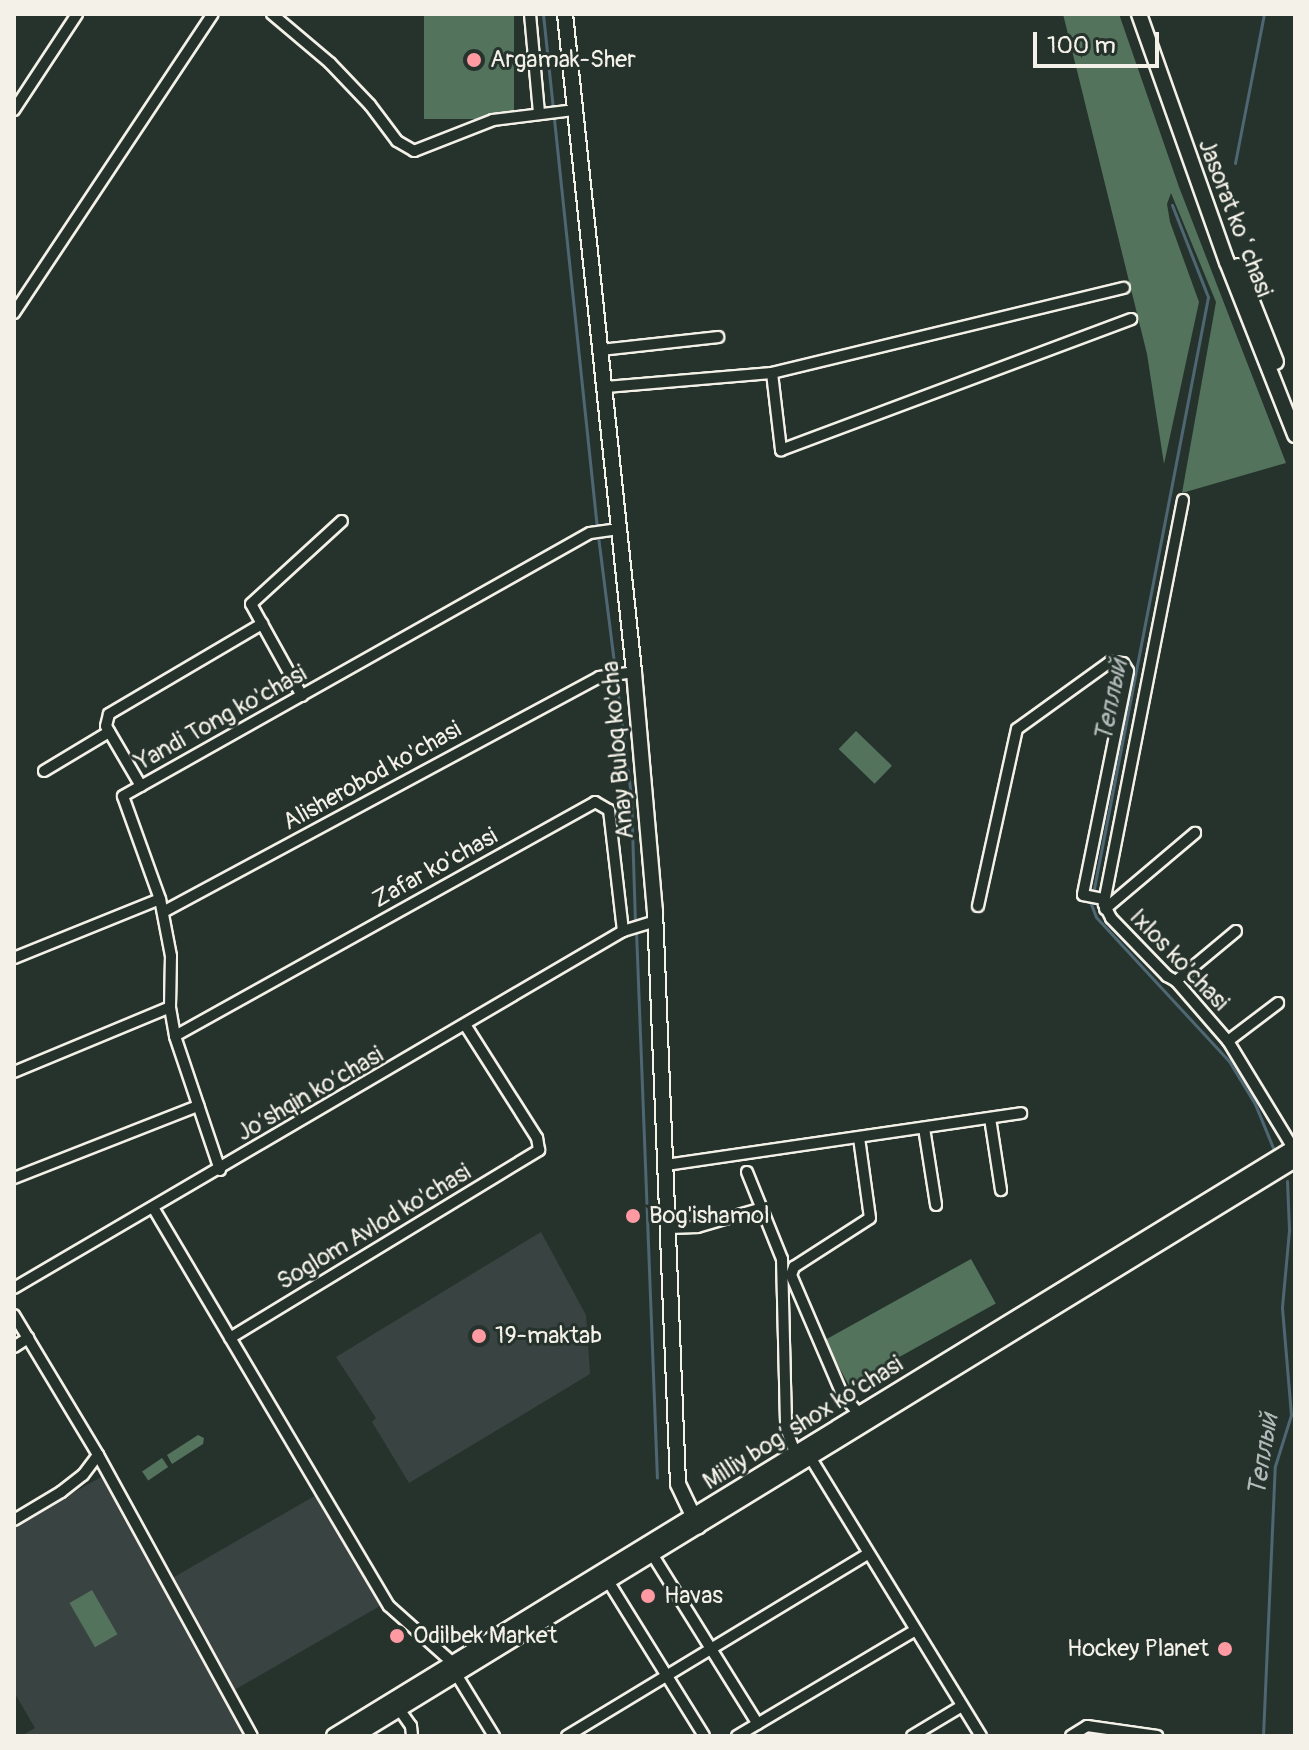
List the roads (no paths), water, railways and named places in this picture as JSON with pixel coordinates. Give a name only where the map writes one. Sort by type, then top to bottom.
[{"type":"main road","name":"Anay Buloq ko'cha","points":[[565,14],[569,110],[605,387],[650,922],[666,1165],[678,1484],[695,1521]]},
{"type":"main road","name":"Jasorat koʻchasi","points":[[1139,14],[1160,83],[1295,435]]},
{"type":"main road","name":"Jasorat koʻchasi","points":[[1148,14],[1227,239],[1295,411]]},
{"type":"main road","name":"Milliy bog‘ shox ko‘chasi","points":[[346,1734],[1294,1152]]},
{"type":"main road","name":"Milliy bog‘ shox ko‘chasi","points":[[803,1455],[859,1414],[961,1359]]},
{"type":"main road","name":"Milliy bog‘ shox ko‘chasi","points":[[346,1734],[399,1709],[454,1668],[608,1581],[652,1554],[695,1521]]},
{"type":"street","points":[[14,110],[77,14]]},
{"type":"street","points":[[14,313],[213,14]]},
{"type":"street","points":[[272,14],[330,63],[370,105],[397,141],[414,151],[493,120],[569,110]]},
{"type":"street","points":[[530,14],[544,112]]},
{"type":"street","points":[[605,387],[772,373],[1124,288]]},
{"type":"street","points":[[772,373],[781,450],[1131,319]]},
{"type":"street","points":[[601,350],[718,337]]},
{"type":"street","name":"Ixlos ko'chasi","points":[[1183,500],[1096,900],[1167,976],[1176,981],[1228,1041],[1294,1152]]},
{"type":"street","points":[[302,696],[251,604],[342,521]]},
{"type":"street","name":"Yandi Tong ko'chasi","points":[[220,1170],[175,1036],[170,1007],[171,956],[160,899],[123,796],[594,531],[615,530]]},
{"type":"street","points":[[141,786],[109,732],[105,720],[109,714],[262,624]]},
{"type":"street","points":[[978,906],[1017,729],[1110,662],[1123,663],[1128,671],[1096,900]]},
{"type":"street","name":"Alisherobod ko'chasi","points":[[163,912],[599,677],[630,673]]},
{"type":"street","points":[[44,771],[109,732]]},
{"type":"street","name":"Zafar ko'chasi","points":[[175,1036],[595,802],[609,810],[623,931]]},
{"type":"street","points":[[1096,900],[1195,833]]},
{"type":"street","points":[[14,958],[160,899]]},
{"type":"street","name":"Joʼshqin koʼchasi","points":[[14,1288],[154,1209],[623,931],[650,922]]},
{"type":"street","points":[[1176,981],[1236,931]]},
{"type":"street","points":[[1228,1041],[1278,1003]]},
{"type":"street","points":[[14,1072],[170,1007]]},
{"type":"street","name":"Soglom Avlod ko'chasi","points":[[230,1338],[539,1150],[537,1138],[466,1026]]},
{"type":"street","points":[[14,1178],[198,1106]]},
{"type":"street","points":[[666,1165],[1021,1113]]},
{"type":"street","points":[[990,1118],[1001,1190]]},
{"type":"street","points":[[924,1128],[936,1205]]},
{"type":"street","points":[[859,1138],[870,1218],[794,1267],[791,1275],[842,1394],[859,1414]]},
{"type":"street","points":[[747,1172],[759,1209],[782,1259],[789,1444],[803,1455],[981,1736]]},
{"type":"street","points":[[154,1209],[389,1606],[454,1668],[494,1736]]},
{"type":"street","points":[[669,1228],[697,1227],[759,1209]]},
{"type":"street","points":[[14,1315],[98,1455],[252,1736]]},
{"type":"street","points":[[14,1347],[28,1338]]},
{"type":"street","points":[[14,1520],[83,1475],[98,1455]]},
{"type":"street","points":[[652,1554],[758,1724]]},
{"type":"street","points":[[567,1736],[867,1554]]},
{"type":"street","points":[[608,1581],[704,1736]]},
{"type":"street","points":[[737,1736],[914,1631]]},
{"type":"street","points":[[912,1736],[962,1706]]},
{"type":"street","points":[[399,1709],[411,1726],[412,1736]]},
{"type":"street","points":[[1071,1736],[1087,1726],[1157,1736]]},
{"type":"waterway","points":[[543,14],[597,529]]},
{"type":"waterway","name":"Теплый","points":[[1235,163],[1264,14]]},
{"type":"waterway","name":"Теплый","points":[[1172,205],[1208,297],[1091,904],[1096,917],[1229,1061],[1255,1104],[1274,1150]]},
{"type":"waterway","points":[[598,536],[615,671]]},
{"type":"waterway","points":[[616,679],[631,796],[635,922]]},
{"type":"waterway","points":[[636,930],[657,1478]]},
{"type":"waterway","name":"Теплый","points":[[1263,1736],[1275,1466],[1291,1415],[1282,1307],[1289,1230],[1287,1181]]},
{"type":"place","name":"Argamak-Sher","points":[[474,60]]},
{"type":"place","name":"Bog'ishamol","points":[[633,1216]]},
{"type":"place","name":"19-maktab","points":[[479,1336]]},
{"type":"place","name":"Havas","points":[[648,1596]]},
{"type":"place","name":"Odilbek Market","points":[[397,1636]]},
{"type":"place","name":"Hockey Planet","points":[[1225,1649]]}]
